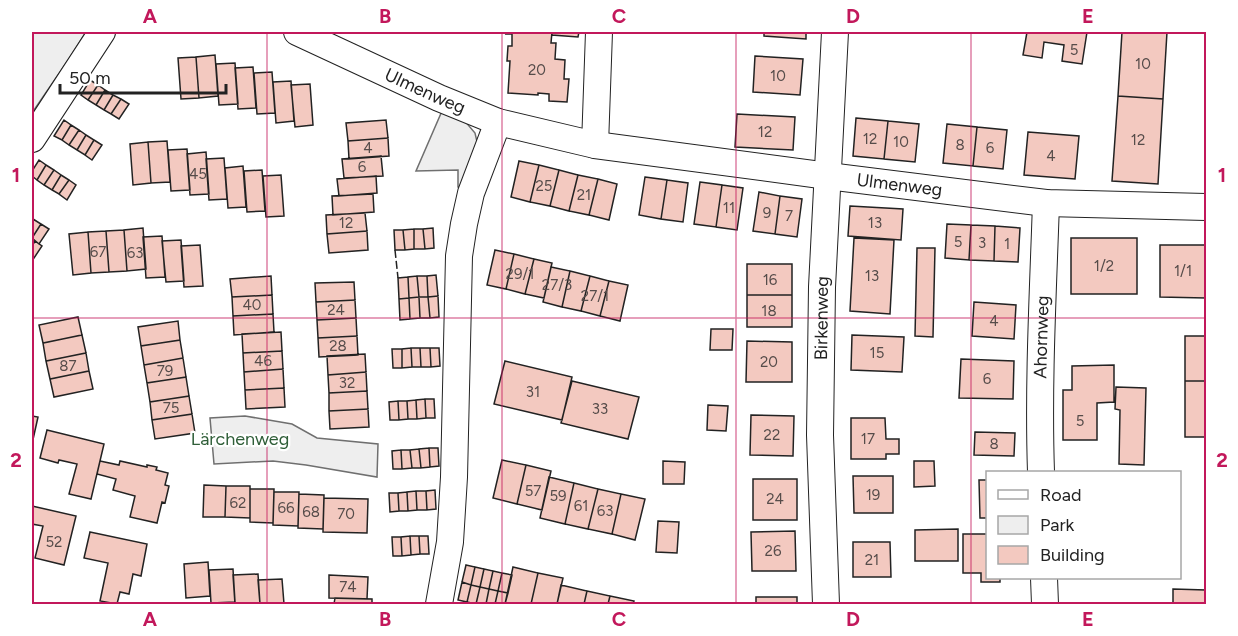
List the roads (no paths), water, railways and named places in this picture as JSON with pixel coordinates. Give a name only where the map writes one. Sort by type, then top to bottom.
[{"type":"street","points":[[32,139],[102,32]]},
{"type":"street","name":"Ulmenweg","points":[[297,32],[439,98],[498,122],[595,145],[1046,202],[1206,207]]},
{"type":"street","points":[[595,145],[598,32]]},
{"type":"street","name":"Birkenweg","points":[[826,604],[820,435],[822,287],[835,32]]},
{"type":"street","points":[[439,604],[450,542],[454,477],[459,256],[471,193],[498,122]]},
{"type":"street","name":"Ahornweg","points":[[1041,471],[1041,336],[1046,202]]},
{"type":"street","points":[[1044,579],[1045,604]]},
{"type":"park label","name":"Lärchenweg","points":[[240,439]]}]
